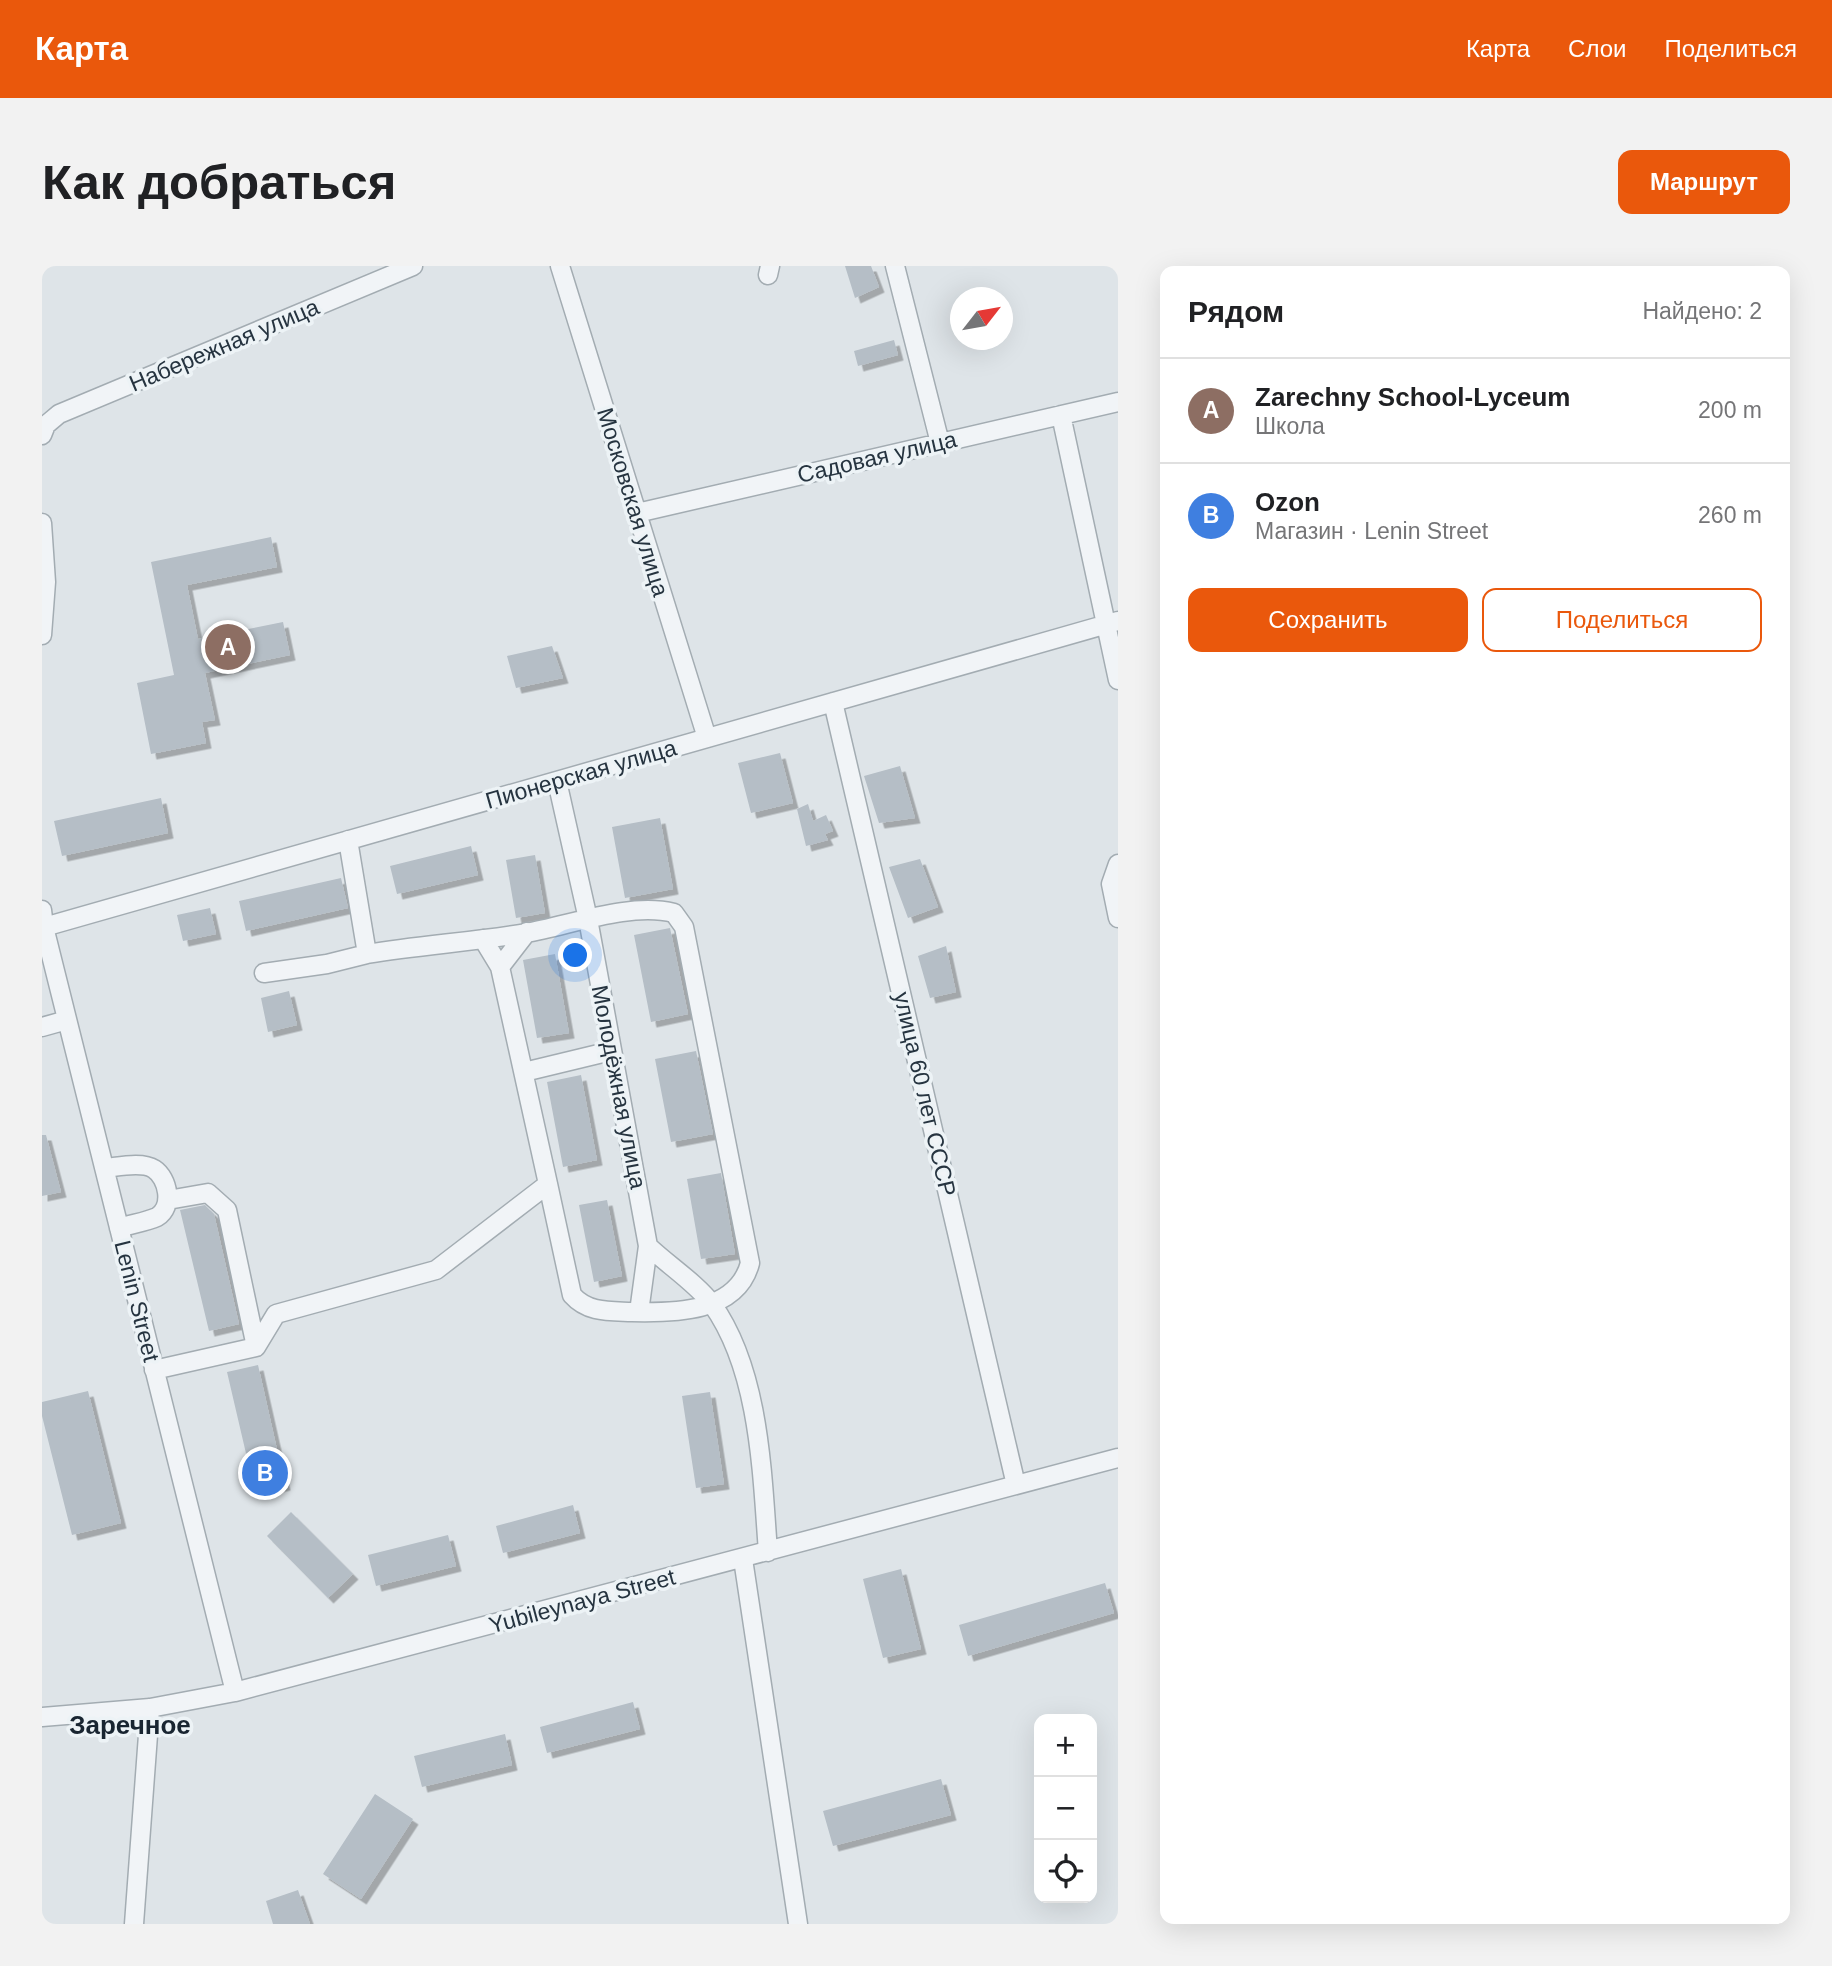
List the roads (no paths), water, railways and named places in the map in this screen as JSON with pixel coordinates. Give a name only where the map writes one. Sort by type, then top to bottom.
[{"type":"street","name":"Набережная улица","points":[[42,435],[46,425],[59,414],[414,266]]},
{"type":"street","name":"Московская улица","points":[[560,266],[707,738]]},
{"type":"street","points":[[895,266],[940,443]]},
{"type":"street","name":"Садовая улица","points":[[637,513],[1118,402]]},
{"type":"street","points":[[1061,415],[1112,623],[1118,680]]},
{"type":"street","points":[[42,523],[42,635]]},
{"type":"street","name":"Пионерская улица","points":[[43,918],[348,840],[1112,623]]},
{"type":"street","name":"улица 60 лет СССР","points":[[834,702],[1016,1486]]},
{"type":"street","name":"Молодёжная улица","points":[[557,781],[588,919],[648,1247],[639,1312]]},
{"type":"street","points":[[348,840],[367,954]]},
{"type":"street","points":[[1118,864],[1111,884],[1118,918]]},
{"type":"street","points":[[264,973],[327,964],[367,954],[527,932],[588,919],[658,909],[674,913],[684,927],[750,1263],[747,1277],[736,1289],[693,1310],[639,1312],[596,1310],[580,1304],[572,1295],[500,967],[483,939]]},
{"type":"street","name":"Lenin Street","points":[[43,918],[235,1692]]},
{"type":"street","points":[[500,967],[527,932]]},
{"type":"street","points":[[42,1027],[67,1020]]},
{"type":"street","points":[[524,1072],[611,1051]]},
{"type":"street","points":[[104,1168],[145,1166],[153,1169],[163,1180],[168,1200],[157,1217],[119,1228]]},
{"type":"street","points":[[154,1370],[256,1347],[276,1314],[436,1270],[450,1262],[548,1184]]},
{"type":"street","points":[[168,1200],[208,1193],[227,1210],[256,1347]]},
{"type":"street","points":[[648,1247],[710,1303],[742,1361],[761,1464],[768,1552]]},
{"type":"street","name":"Yubileynaya Street","points":[[42,1717],[150,1708],[235,1692],[1118,1458]]},
{"type":"street","points":[[743,1559],[799,1924]]},
{"type":"street","points":[[134,1924],[150,1708]]},
{"type":"place","name":"Zarechny School-Lyceum","points":[[228,647]]},
{"type":"place","name":"Ozon","points":[[265,1473]]},
{"type":"district","name":"Заречное","points":[[130,1725]]}]
